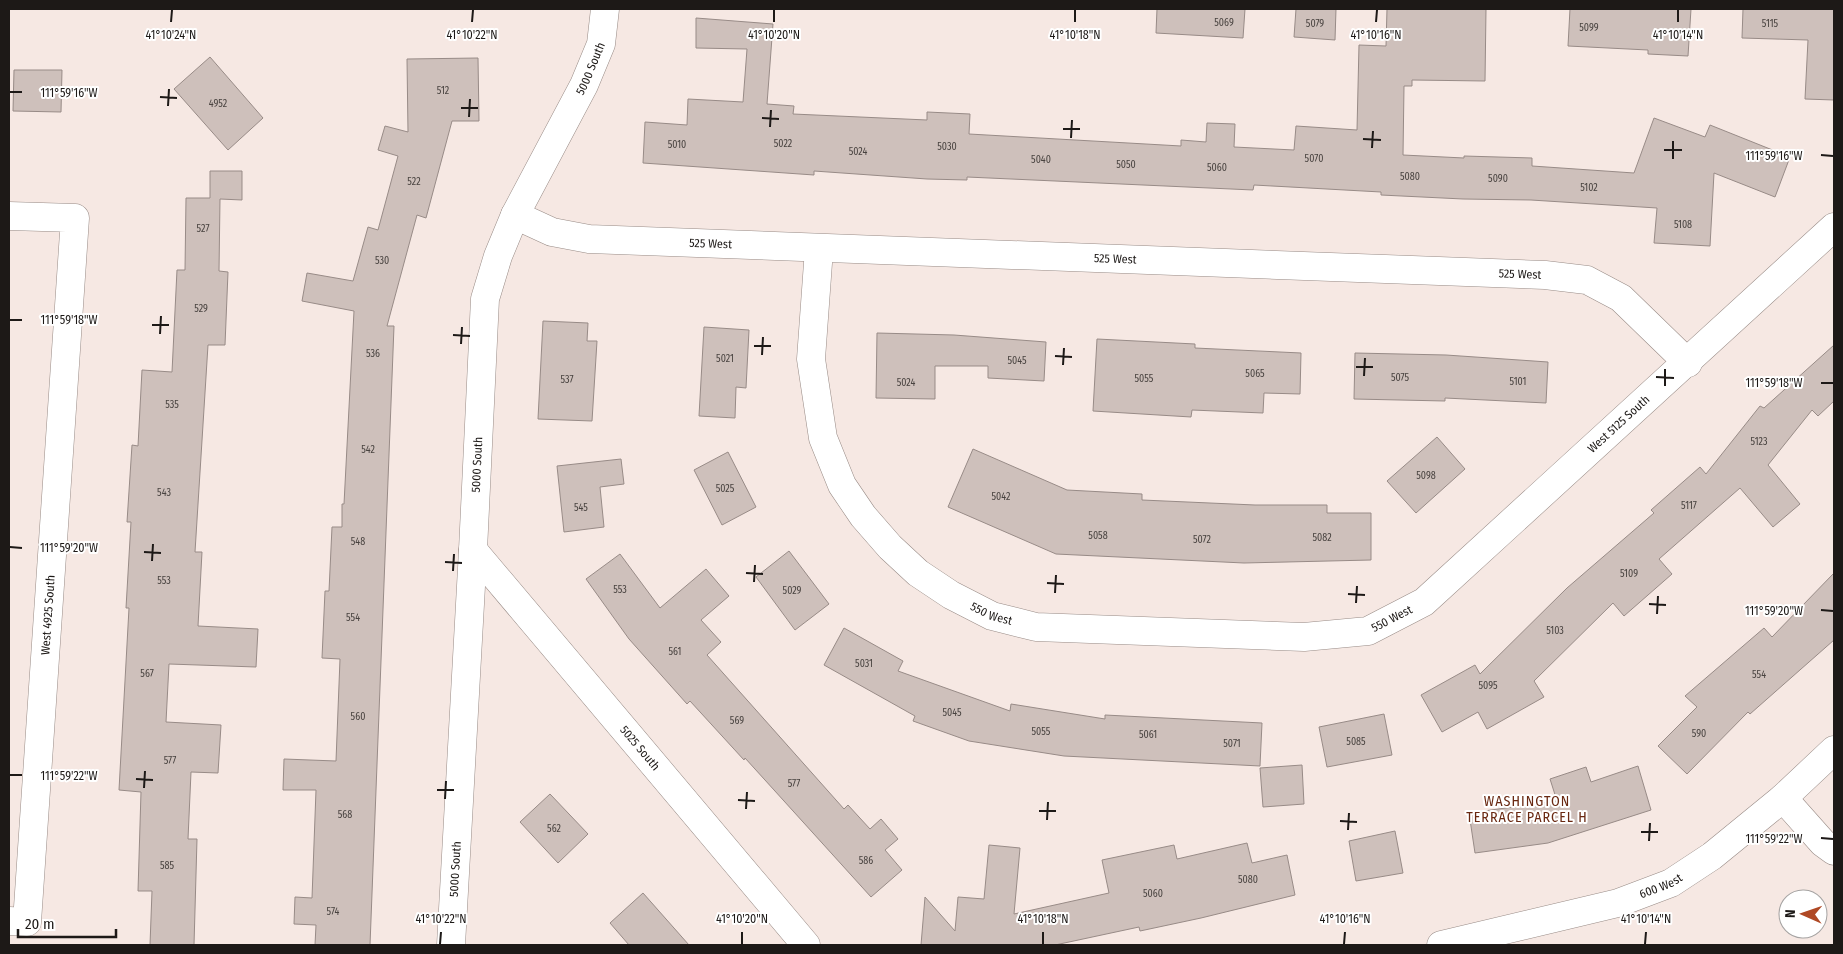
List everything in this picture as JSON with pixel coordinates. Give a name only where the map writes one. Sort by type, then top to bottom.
[{"type":"street","name":"5000 South","points":[[451,945],[474,550],[485,299],[498,256],[515,215],[584,85],[601,44],[605,9]]},
{"type":"street","name":"525 West","points":[[515,215],[552,232],[589,239],[1545,275],[1587,280],[1621,298],[1688,363]]},
{"type":"street","name":"West 4925 South","points":[[9,216],[74,218],[18,922]]},
{"type":"street","name":"West 5125 South","points":[[1424,602],[1688,363],[1834,227]]},
{"type":"street","name":"550 West","points":[[819,248],[811,359],[823,438],[842,485],[864,516],[890,547],[918,573],[951,595],[992,616],[1036,627],[1304,637],[1368,631],[1424,602]]},
{"type":"street","name":"5025 South","points":[[474,550],[806,945]]},
{"type":"street","name":"600 West","points":[[1442,945],[1618,903],[1671,883],[1712,856],[1783,798],[1834,750]]},
{"type":"street","points":[[1783,798],[1834,852]]},
{"type":"building","points":[[1157,9],[1245,9],[1243,38],[1156,33]]},
{"type":"building","points":[[1296,9],[1336,9],[1335,40],[1294,37]]},
{"type":"building","points":[[1387,9],[1486,9],[1485,81],[1412,80],[1412,86],[1404,86],[1403,155],[1464,158],[1464,156],[1532,158],[1532,166],[1634,173],[1654,118],[1705,137],[1710,125],[1790,157],[1775,197],[1714,173],[1710,246],[1654,243],[1657,208],[1531,200],[1381,195],[1381,192],[1254,185],[1253,190],[967,177],[967,180],[927,179],[814,171],[814,175],[643,163],[645,122],[687,125],[688,99],[743,102],[747,49],[696,48],[696,18],[773,24],[767,104],[794,106],[793,114],[927,120],[927,112],[970,114],[969,134],[1181,146],[1181,140],[1206,142],[1207,123],[1235,124],[1234,147],[1294,150],[1296,126],[1357,130],[1359,45],[1386,46]]},
{"type":"building","points":[[1570,9],[1691,9],[1688,56],[1648,54],[1648,50],[1568,46]]},
{"type":"building","points":[[1743,9],[1834,9],[1834,100],[1805,99],[1808,40],[1742,38]]},
{"type":"building","points":[[210,57],[263,118],[228,150],[174,89]]},
{"type":"building","points":[[478,58],[479,121],[452,121],[426,218],[417,215],[387,326],[394,326],[370,945],[315,945],[316,925],[294,924],[295,897],[312,898],[316,790],[283,790],[284,759],[336,761],[340,659],[322,658],[325,591],[329,591],[332,527],[342,527],[354,311],[302,301],[307,273],[353,281],[368,227],[378,230],[398,156],[378,150],[385,126],[408,132],[407,59]]},
{"type":"building","points":[[14,70],[62,70],[61,112],[13,111]]},
{"type":"building","points":[[210,171],[242,171],[242,200],[220,199],[219,271],[228,272],[225,345],[208,345],[195,552],[202,552],[198,626],[258,629],[256,667],[169,664],[166,722],[221,725],[218,773],[191,772],[188,839],[197,839],[194,945],[150,945],[152,891],[138,891],[141,792],[119,790],[129,608],[126,608],[131,522],[127,522],[132,445],[138,446],[142,370],[172,372],[177,270],[185,270],[186,198],[210,198]]},
{"type":"building","points":[[543,321],[588,323],[587,341],[597,341],[592,421],[538,419]]},
{"type":"building","points":[[704,327],[749,330],[746,388],[736,387],[735,418],[699,416]]},
{"type":"building","points":[[877,333],[954,335],[1046,342],[1044,381],[988,378],[988,366],[935,366],[935,399],[876,398]]},
{"type":"building","points":[[1097,339],[1195,344],[1195,348],[1301,353],[1300,394],[1264,393],[1263,413],[1192,410],[1191,417],[1093,411]]},
{"type":"building","points":[[1834,345],[1834,401],[1818,416],[1812,410],[1768,465],[1800,504],[1773,527],[1740,488],[1659,559],[1672,574],[1624,616],[1613,603],[1534,681],[1544,697],[1487,729],[1478,712],[1442,732],[1421,695],[1475,665],[1480,674],[1567,588],[1654,513],[1651,510],[1700,467],[1706,474],[1760,406],[1764,408]]},
{"type":"building","points":[[1355,353],[1446,355],[1548,362],[1546,403],[1445,398],[1445,401],[1354,399]]},
{"type":"building","points":[[1437,437],[1465,469],[1416,513],[1387,481]]},
{"type":"building","points":[[973,449],[1067,490],[1142,494],[1142,500],[1255,505],[1327,505],[1327,513],[1371,513],[1371,560],[1244,563],[1056,554],[948,507]]},
{"type":"building","points":[[728,452],[756,507],[722,525],[694,470]]},
{"type":"building","points":[[621,459],[624,484],[600,487],[604,527],[564,532],[557,466]]},
{"type":"building","points":[[789,551],[829,604],[795,630],[756,577]]},
{"type":"building","points":[[620,554],[660,608],[706,569],[729,596],[701,620],[721,642],[707,655],[844,809],[848,805],[870,829],[881,819],[898,839],[885,850],[902,870],[871,897],[745,758],[744,760],[690,701],[687,704],[629,639],[586,579]]},
{"type":"building","points":[[1834,573],[1834,640],[1750,714],[1748,712],[1687,774],[1658,746],[1697,707],[1685,696],[1764,628],[1772,637]]},
{"type":"building","points":[[844,628],[903,661],[898,671],[1010,711],[1011,704],[1105,719],[1105,715],[1262,723],[1260,766],[1064,756],[969,741],[913,721],[915,716],[824,665]]},
{"type":"building","points":[[1384,714],[1392,755],[1327,767],[1319,727]]},
{"type":"building","points":[[1302,765],[1304,804],[1263,807],[1260,768]]},
{"type":"building","points":[[1638,766],[1651,810],[1548,843],[1475,853],[1469,813],[1557,801],[1550,779],[1586,767],[1591,782]]},
{"type":"building","points":[[550,794],[588,834],[558,863],[520,822]]},
{"type":"building","points":[[1395,831],[1403,873],[1356,881],[1349,841]]},
{"type":"building","points":[[1247,843],[1252,863],[1287,855],[1295,895],[1140,931],[1139,927],[1055,945],[921,945],[925,897],[955,931],[958,897],[984,899],[989,845],[1020,848],[1014,914],[1109,893],[1102,860],[1174,845],[1177,859]]},
{"type":"building","points":[[643,893],[689,945],[629,945],[610,923]]},
{"type":"district","name":"WASHINGTON TERRACE PARCEL H","points":[[1527,810]]}]
